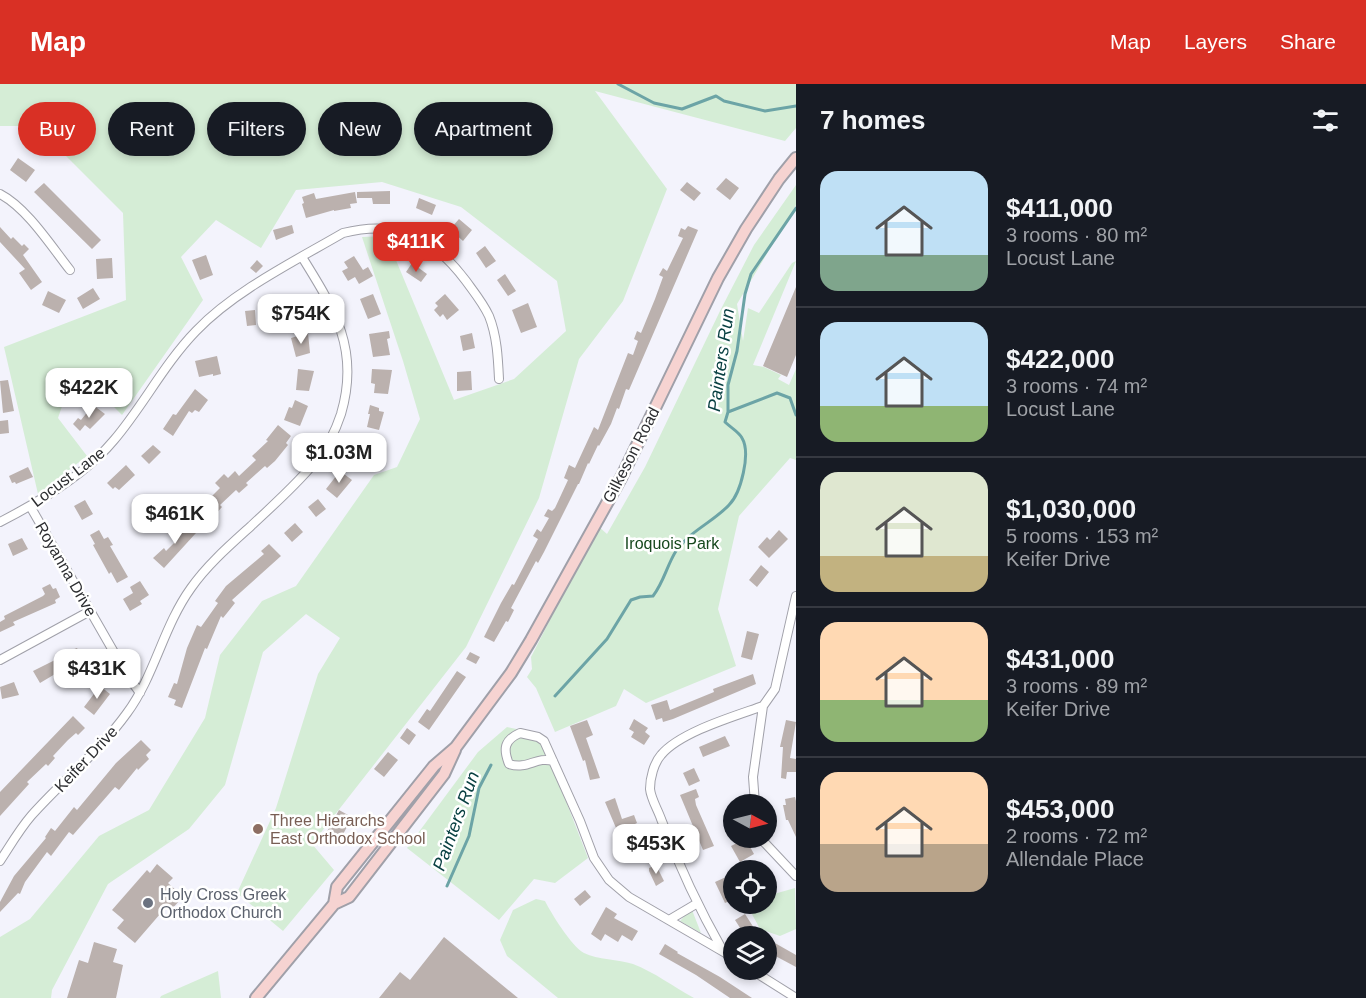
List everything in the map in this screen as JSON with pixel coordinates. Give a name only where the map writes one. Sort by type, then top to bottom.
[{"type":"street","name":"Gilkeson Road","points":[[334,904],[337,887],[434,766],[456,747],[489,705],[531,640],[643,437],[718,278],[746,229],[796,158]]},
{"type":"street","points":[[0,194],[9,199],[30,220],[70,270]]},
{"type":"street","name":"Locust Lane","points":[[0,522],[30,506],[89,465],[112,443],[183,347],[212,316],[232,300],[302,257],[343,233],[360,228],[383,227],[421,237],[437,248],[458,270],[476,293],[489,316],[497,345],[499,379]]},
{"type":"street","name":"Keifer Drive","points":[[0,861],[32,815],[104,742],[128,713],[152,670],[172,617],[191,587],[218,557],[319,458],[336,428],[347,389],[349,373],[346,350],[339,324],[323,291],[302,257]]},
{"type":"street","name":"Royanna Drive","points":[[30,506],[127,675],[140,693]]},
{"type":"street","points":[[754,794],[753,777],[763,706],[775,689],[796,596]]},
{"type":"street","points":[[0,660],[90,610]]},
{"type":"street","points":[[723,952],[696,904],[650,790],[652,771],[661,755],[681,739],[763,706]]},
{"type":"street","points":[[553,761],[546,759],[518,767],[509,764],[505,746],[507,741],[520,733],[538,736],[544,741],[553,761],[594,858],[609,880],[629,897],[723,952]]},
{"type":"street","name":"Gilkeson Road","points":[[256,998],[334,904],[349,897],[444,774],[456,747]]},
{"type":"street","points":[[770,848],[796,876]]},
{"type":"street","points":[[669,920],[696,904]]},
{"type":"street","points":[[767,980],[796,998]]},
{"type":"green space","points":[[0,84],[796,84],[796,128],[785,141],[595,91],[667,189],[623,301],[579,359],[539,498],[466,647],[312,844],[334,870],[283,931],[237,893],[276,808],[318,674],[340,638],[306,614],[263,652],[225,785],[189,829],[108,884],[52,990],[51,998],[0,998],[0,937],[30,919],[99,836],[149,810],[205,718],[220,655],[262,601],[296,586],[374,475],[397,467],[420,419],[362,237],[386,236],[454,400],[514,379],[566,331],[557,281],[461,207],[382,182],[296,190],[261,248],[216,220],[181,257],[203,300],[122,415],[75,368],[58,418],[87,456],[38,494],[4,347],[126,300],[123,213],[66,156],[96,156],[96,102],[18,102],[18,126],[0,126]]},
{"type":"green space","name":"Iroquois Park","points":[[796,185],[796,205],[737,304],[743,341],[748,308],[759,313],[792,263],[796,261],[753,365],[764,367],[781,375],[778,379],[789,385],[796,369],[796,460],[790,458],[739,516],[718,609],[736,666],[646,703],[624,689],[616,706],[555,732],[536,688],[527,677],[532,669],[531,657],[598,526],[607,534],[645,467],[754,245]]},
{"type":"green space","points":[[507,727],[540,734],[588,858],[555,883],[534,879],[499,920],[407,848],[478,752]]},
{"type":"green space","points":[[795,888],[796,929],[780,936],[777,935],[777,926],[758,926],[752,914],[777,914],[777,893]]},
{"type":"green space","points":[[536,899],[545,901],[579,950],[595,957],[641,967],[694,998],[558,998],[507,956],[500,940],[513,910]]},
{"type":"green space","points":[[692,910],[701,933],[680,921]]},
{"type":"green space","points":[[218,971],[221,998],[160,998],[161,996]]},
{"type":"building","points":[[18,158],[35,170],[26,182],[10,170]]},
{"type":"building","points":[[726,178],[739,188],[730,200],[716,189]]},
{"type":"building","points":[[687,182],[701,193],[694,201],[680,190]]},
{"type":"building","points":[[44,183],[101,240],[92,249],[34,192]]},
{"type":"building","points":[[390,191],[390,204],[373,204],[372,198],[357,198],[357,192]]},
{"type":"building","points":[[355,192],[357,203],[350,204],[351,208],[306,218],[302,197],[314,193],[316,199]]},
{"type":"building","points":[[419,198],[436,205],[432,215],[416,208]]},
{"type":"building","points":[[459,219],[472,230],[463,241],[454,233],[457,230],[452,227]]},
{"type":"building","points":[[292,225],[294,233],[276,240],[273,230]]},
{"type":"building","points":[[688,226],[698,230],[629,390],[626,389],[619,409],[617,408],[611,424],[588,463],[544,552],[538,563],[536,561],[511,608],[514,610],[508,622],[506,621],[494,642],[484,637],[538,539],[533,536],[537,529],[541,532],[549,518],[544,516],[548,509],[552,511],[555,508],[568,480],[564,478],[569,465],[575,468],[594,427],[598,430],[628,353],[633,355],[638,341],[634,339],[637,331],[641,333],[663,277],[659,275],[663,268],[667,271],[683,238],[678,236],[681,228],[685,230]]},
{"type":"building","points":[[0,227],[11,239],[13,237],[29,249],[23,255],[42,282],[31,290],[19,273],[25,269],[0,242]]},
{"type":"building","points":[[485,246],[496,261],[486,268],[476,253]]},
{"type":"building","points":[[206,255],[213,275],[200,280],[192,260]]},
{"type":"building","points":[[354,256],[363,270],[368,267],[373,276],[359,284],[355,277],[348,281],[342,271],[348,268],[344,262]]},
{"type":"building","points":[[112,258],[113,278],[97,279],[96,259]]},
{"type":"building","points":[[257,260],[263,266],[256,273],[250,268]]},
{"type":"building","points":[[412,263],[427,274],[421,282],[406,272]]},
{"type":"building","points":[[505,274],[516,291],[508,296],[497,280]]},
{"type":"building","points":[[796,287],[796,355],[787,377],[763,366]]},
{"type":"building","points":[[93,288],[100,299],[83,309],[77,298]]},
{"type":"building","points":[[48,291],[66,300],[59,313],[42,305]]},
{"type":"building","points":[[373,294],[381,314],[368,319],[360,299]]},
{"type":"building","points":[[445,294],[459,310],[447,320],[443,314],[440,317],[434,310],[438,306],[435,303]]},
{"type":"building","points":[[288,300],[290,304],[293,303],[299,315],[287,322],[278,305]]},
{"type":"building","points":[[528,303],[537,327],[521,333],[512,310]]},
{"type":"building","points":[[255,310],[256,325],[247,326],[245,311]]},
{"type":"building","points":[[389,331],[390,338],[387,339],[390,355],[373,357],[369,334]]},
{"type":"building","points":[[308,333],[310,353],[296,357],[291,338]]},
{"type":"building","points":[[472,333],[475,348],[463,351],[460,336]]},
{"type":"building","points":[[217,356],[221,374],[199,377],[195,361]]},
{"type":"building","points":[[298,369],[314,371],[309,391],[296,390]]},
{"type":"building","points":[[372,369],[392,370],[388,394],[374,393],[375,384],[371,383]]},
{"type":"building","points":[[471,371],[472,390],[457,391],[457,372]]},
{"type":"building","points":[[8,380],[14,411],[3,413],[0,381]]},
{"type":"building","points":[[195,389],[208,400],[199,412],[189,411],[173,436],[163,429]]},
{"type":"building","points":[[295,400],[308,406],[300,426],[284,420],[289,407],[292,408]]},
{"type":"building","points":[[93,405],[105,414],[90,429],[85,425],[80,431],[73,424],[78,418],[81,420]]},
{"type":"building","points":[[370,405],[384,412],[379,430],[367,427]]},
{"type":"building","points":[[8,420],[9,433],[0,434],[0,421]]},
{"type":"building","points":[[278,425],[291,436],[286,443],[288,445],[275,461],[267,468],[265,466],[246,483],[248,485],[239,493],[236,490],[220,505],[222,507],[214,516],[203,505],[220,488],[215,483],[224,474],[228,478],[235,471],[239,476],[256,460],[252,456],[268,441],[266,440]]},
{"type":"building","points":[[359,440],[371,446],[362,465],[358,463],[357,466],[349,462]]},
{"type":"building","points":[[153,445],[161,452],[149,464],[141,456]]},
{"type":"building","points":[[126,465],[135,475],[119,490],[115,487],[113,489],[107,483]]},
{"type":"building","points":[[28,467],[33,477],[16,484],[12,483],[9,476]]},
{"type":"building","points":[[340,471],[352,480],[337,498],[326,489]]},
{"type":"building","points":[[318,499],[326,509],[316,517],[308,507]]},
{"type":"building","points":[[85,500],[93,514],[82,520],[74,506]]},
{"type":"building","points":[[295,523],[303,532],[292,542],[284,533]]},
{"type":"building","points":[[181,524],[183,527],[186,524],[196,533],[164,568],[153,558],[164,548],[166,551],[178,539],[172,533]]},
{"type":"building","points":[[99,530],[104,539],[108,537],[113,545],[110,546],[128,577],[117,583],[111,572],[109,574],[93,545],[95,544],[90,535]]},
{"type":"building","points":[[779,530],[788,539],[769,558],[758,547],[767,537],[770,540]]},
{"type":"building","points":[[22,538],[28,549],[13,556],[8,544]]},
{"type":"building","points":[[269,544],[281,556],[232,600],[235,603],[223,618],[221,616],[207,649],[205,648],[182,708],[174,705],[176,700],[168,697],[174,683],[177,684],[187,648],[197,625],[201,627],[218,603],[215,601],[226,586],[264,554],[261,551]]},
{"type":"building","points":[[761,565],[769,572],[757,587],[749,580]]},
{"type":"building","points":[[140,581],[149,595],[140,601],[142,604],[130,611],[123,599],[133,593],[130,587]]},
{"type":"building","points":[[50,584],[53,589],[56,588],[60,597],[55,600],[56,603],[13,622],[15,625],[0,632],[0,622],[5,619],[4,616],[43,596],[45,594],[42,588]]},
{"type":"building","points":[[747,631],[759,634],[752,660],[741,657]]},
{"type":"building","points":[[77,648],[82,658],[40,683],[33,671],[63,656],[61,654]]},
{"type":"building","points":[[470,652],[480,657],[476,664],[466,659]]},
{"type":"building","points":[[457,671],[466,677],[429,730],[418,722],[427,709],[430,711]]},
{"type":"building","points":[[753,674],[756,684],[673,719],[663,722],[662,718],[656,720],[651,705],[667,700],[670,710],[714,692],[713,689]]},
{"type":"building","points":[[14,682],[19,695],[2,699],[0,687]]},
{"type":"building","points":[[100,686],[110,694],[94,715],[84,707]]},
{"type":"building","points":[[73,716],[85,728],[68,740],[53,756],[55,758],[48,766],[46,764],[27,782],[29,784],[0,816],[0,792]]},
{"type":"building","points":[[634,719],[648,728],[645,732],[650,736],[644,745],[631,737],[634,732],[629,729]]},
{"type":"building","points":[[587,720],[593,735],[586,738],[600,778],[590,780],[585,760],[583,761],[570,726]]},
{"type":"building","points":[[786,720],[796,722],[790,758],[796,759],[796,772],[787,772],[786,779],[781,778],[783,747],[780,747]]},
{"type":"building","points":[[407,728],[416,735],[409,745],[400,738]]},
{"type":"building","points":[[725,736],[730,746],[703,757],[699,747]]},
{"type":"building","points":[[141,740],[151,750],[146,755],[149,759],[138,770],[137,768],[119,790],[115,787],[73,835],[69,832],[51,856],[47,852],[25,882],[20,894],[18,893],[0,912],[0,902],[14,876],[46,838],[51,828],[55,831],[74,807],[77,810],[116,763]]},
{"type":"building","points":[[388,752],[398,760],[384,777],[374,769]]},
{"type":"building","points":[[694,768],[700,781],[689,786],[683,773]]},
{"type":"building","points":[[696,789],[699,797],[695,799],[696,805],[714,846],[703,850],[680,795]]},
{"type":"building","points":[[795,797],[796,837],[786,820],[783,805],[786,805],[785,799]]},
{"type":"building","points":[[615,798],[622,819],[634,815],[637,823],[633,825],[644,855],[630,861],[605,802]]},
{"type":"building","points":[[339,810],[348,815],[343,825],[347,827],[342,836],[338,834],[333,842],[324,837]]},
{"type":"building","points":[[732,848],[751,848],[754,854],[739,860]]},
{"type":"building","name":"Holy Cross Greek Orthodox Church","points":[[157,864],[173,878],[168,883],[179,893],[177,896],[181,899],[171,910],[167,906],[135,943],[117,928],[124,920],[112,910],[147,870],[150,873]]},
{"type":"building","points":[[656,865],[664,881],[656,886],[649,868]]},
{"type":"building","points":[[723,878],[723,899],[715,882]]},
{"type":"building","points":[[585,890],[591,897],[580,906],[574,899]]},
{"type":"building","points":[[606,907],[617,914],[614,918],[638,931],[632,941],[622,935],[618,942],[605,934],[601,941],[591,934]]},
{"type":"building","points":[[745,914],[753,926],[739,926],[735,920]]},
{"type":"building","points":[[444,937],[518,998],[379,998],[400,972],[410,980]]},
{"type":"building","points":[[94,942],[117,949],[113,962],[123,965],[116,998],[67,998],[79,960],[88,963]]},
{"type":"building","points":[[665,944],[752,998],[730,998],[659,954]]},
{"type":"building","points":[[777,944],[796,955],[796,967],[777,957]]},
{"type":"waterway","points":[[618,84],[654,103],[682,109],[716,96],[724,101],[765,111],[796,106]]},
{"type":"waterway","name":"Painters Run","points":[[555,696],[607,639],[631,600],[653,596],[676,551],[695,532],[723,511],[737,492],[745,463],[745,445],[741,436],[725,422],[728,412],[728,385],[737,351],[745,294],[751,274],[796,208]]},
{"type":"waterway","points":[[728,412],[777,393],[790,398],[796,415]]},
{"type":"waterway","name":"Painters Run","points":[[447,886],[469,836],[479,788],[491,765]]},
{"type":"place","name":"Three Hierarchs East Orthodox School","points":[[258,829]]},
{"type":"place","name":"Holy Cross Greek Orthodox Church","points":[[148,903]]}]
